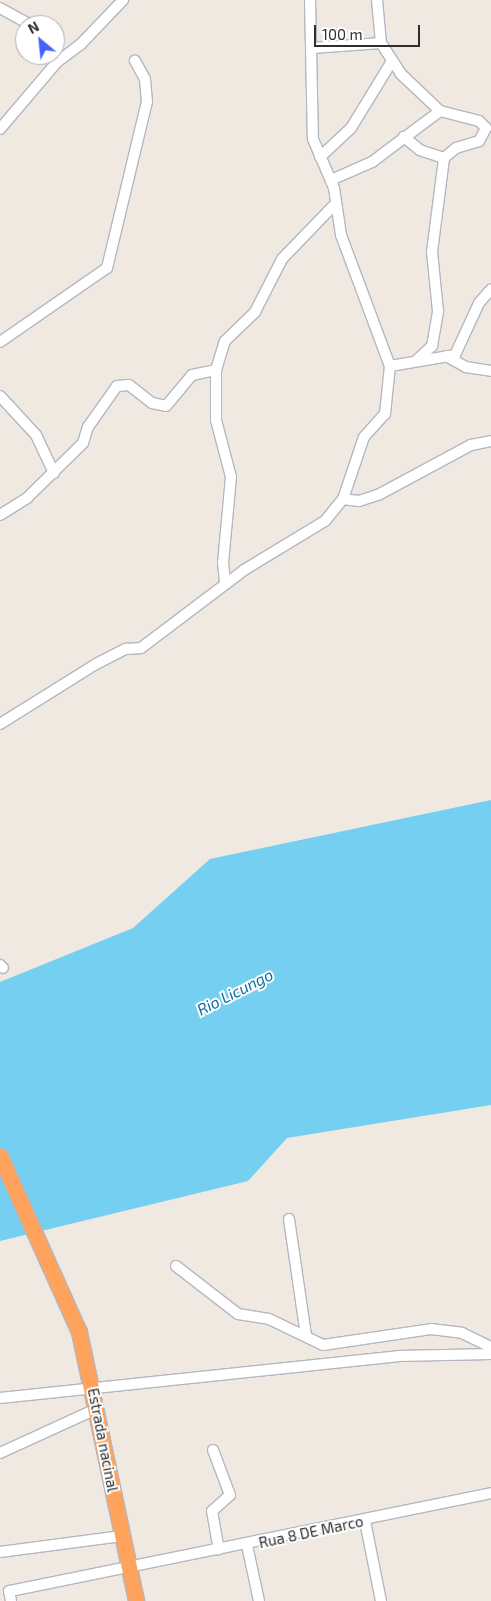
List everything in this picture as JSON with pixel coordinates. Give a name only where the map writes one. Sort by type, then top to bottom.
[{"type":"highway","name":"Estrada nacinal","points":[[0,1156],[59,1282],[93,1385],[96,1409],[136,1601]]},
{"type":"street","points":[[65,55],[81,44],[123,0]]},
{"type":"street","points":[[0,724],[96,664],[126,649],[141,648],[225,583],[298,540],[325,521],[343,498],[358,447],[388,409],[390,366],[341,235],[331,180],[313,139],[310,104],[313,48],[310,0]]},
{"type":"street","points":[[377,0],[381,43],[392,61],[440,111],[479,121],[486,128],[479,141],[456,148],[444,158],[432,252],[438,311],[432,346],[417,360]]},
{"type":"street","points":[[0,8],[15,16]]},
{"type":"street","points":[[313,48],[381,43]]},
{"type":"street","points":[[0,342],[108,268],[146,102],[145,79],[136,61]]},
{"type":"street","points":[[320,157],[351,128],[392,61]]},
{"type":"street","points":[[0,129],[55,65]]},
{"type":"street","points":[[331,180],[372,162],[440,111]]},
{"type":"street","points":[[404,137],[420,150],[444,158]]},
{"type":"street","points":[[225,583],[223,563],[231,477],[216,420],[216,370],[225,341],[256,312],[282,259],[336,204]]},
{"type":"street","points":[[390,366],[446,356],[460,349],[479,303],[491,289]]},
{"type":"street","points":[[446,356],[466,368],[491,371]]},
{"type":"street","points":[[0,515],[54,473],[83,443],[88,427],[117,386],[129,385],[152,403],[166,406],[192,375],[216,370]]},
{"type":"street","points":[[0,396],[36,435],[54,473]]},
{"type":"street","points":[[343,498],[359,501],[378,495],[471,446],[491,441]]},
{"type":"street","points":[[289,1219],[306,1335]]},
{"type":"street","points":[[176,1266],[238,1314],[269,1319],[306,1335],[315,1343],[335,1345],[432,1329],[462,1333],[491,1347]]},
{"type":"street","points":[[0,1398],[93,1385],[398,1356],[491,1354]]},
{"type":"street","points":[[0,1452],[96,1409]]},
{"type":"street","points":[[213,1450],[230,1495],[212,1511],[219,1549]]},
{"type":"street","name":"Rua 8 DE Marco","points":[[7,1595],[129,1567],[365,1521],[491,1493]]},
{"type":"street","points":[[365,1521],[380,1601]]},
{"type":"street","points":[[0,1552],[122,1536]]},
{"type":"street","points":[[247,1545],[259,1601]]},
{"type":"water","name":"Rio Licungo","points":[[491,800],[491,1105],[287,1138],[248,1181],[0,1241],[0,982],[133,928],[210,859]]}]
